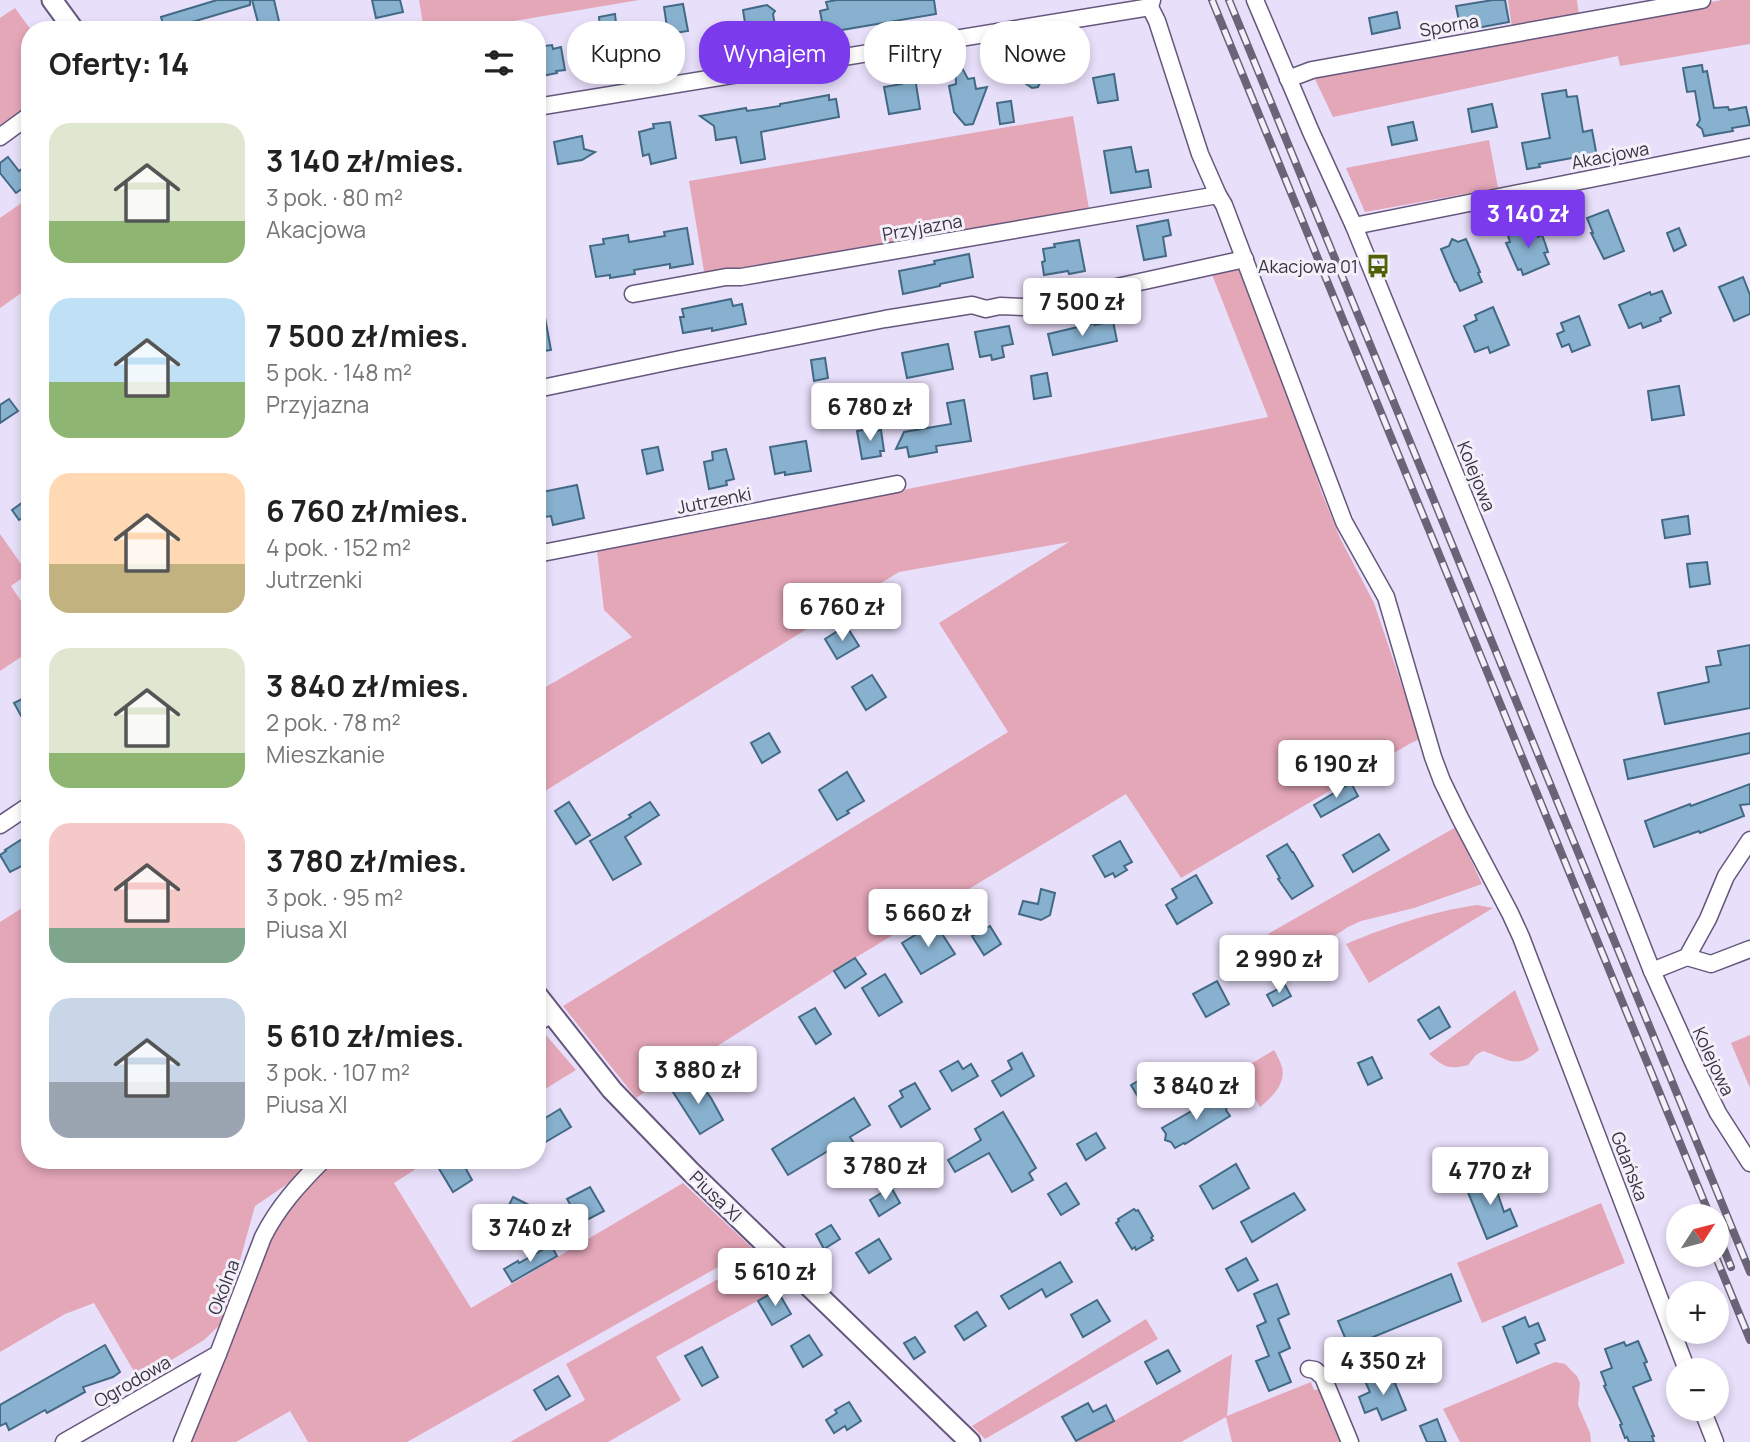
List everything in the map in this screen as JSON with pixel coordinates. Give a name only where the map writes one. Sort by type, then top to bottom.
[{"type":"street","points":[[52,0],[67,21]]},
{"type":"street","name":"Kolejowa","points":[[1255,0],[1354,226],[1500,584],[1652,971],[1718,1113],[1750,1163]]},
{"type":"street","name":"Sporna","points":[[1288,79],[1312,69],[1702,0]]},
{"type":"street","points":[[546,105],[1151,3],[1200,153],[1245,259],[1025,307],[1000,306],[986,309],[972,305],[885,319],[546,388]]},
{"type":"street","points":[[0,137],[21,122]]},
{"type":"street","name":"Akacjowa","points":[[1354,226],[1750,147]]},
{"type":"street","name":"Przyjazna","points":[[633,294],[1218,195]]},
{"type":"street","name":"Gdańska","points":[[1245,259],[1344,522],[1386,597],[1442,780],[1510,913],[1682,1358]]},
{"type":"street","name":"Jutrzenki","points":[[546,552],[897,484]]},
{"type":"street","points":[[0,825],[21,811]]},
{"type":"street","points":[[1687,957],[1708,919],[1726,876],[1750,840]]},
{"type":"street","points":[[1652,971],[1687,957],[1711,964],[1750,949]]},
{"type":"street","name":"Piusa XI","points":[[546,1019],[682,1163],[970,1442]]},
{"type":"street","name":"Okólna","points":[[182,1442],[271,1220],[314,1169]]},
{"type":"street","name":"Ogrodowa","points":[[64,1442],[218,1354]]},
{"type":"street","points":[[1309,1369],[1324,1377],[1350,1442]]},
{"type":"street","points":[[1707,1421],[1716,1442]]},
{"type":"shaded area","points":[[419,0],[639,0],[514,21],[422,21]]},
{"type":"shaded area","points":[[1508,0],[1577,0],[1579,16],[1512,28]]},
{"type":"shaded area","points":[[1722,0],[1750,0],[1750,44],[1620,66],[1618,56],[1333,117],[1313,75]]},
{"type":"shaded area","points":[[15,8],[24,21],[21,21],[21,113],[0,129],[0,18]]},
{"type":"shaded area","points":[[1073,116],[1089,209],[705,277],[689,181]]},
{"type":"shaded area","points":[[1489,140],[1498,188],[1365,212],[1346,168]]},
{"type":"shaded area","points":[[21,203],[21,293],[0,308],[0,218]]},
{"type":"shaded area","points":[[1241,265],[1296,412],[1321,491],[1340,538],[1374,603],[1420,739],[1181,878],[1126,794],[855,958],[636,1098],[563,1006],[1008,732],[939,623],[1069,542],[899,572],[546,790],[546,687],[632,637],[604,610],[597,551],[1268,417],[1211,272]]},
{"type":"shaded area","points":[[0,534],[21,564],[21,579],[11,586],[21,601],[21,657],[0,671]]},
{"type":"shaded area","points":[[1456,827],[1482,884],[1414,908],[1361,921],[1287,967],[1268,934]]},
{"type":"shaded area","points":[[1477,905],[1493,908],[1369,983],[1346,944],[1410,920]]},
{"type":"shaded area","points":[[21,909],[21,1169],[310,1169],[255,1206],[223,1322],[204,1340],[139,1380],[94,1303],[65,1314],[0,1352],[0,922]]},
{"type":"shaded area","points":[[1515,990],[1539,1050],[1531,1056],[1524,1060],[1511,1061],[1483,1051],[1468,1065],[1451,1067],[1443,1065],[1429,1054]]},
{"type":"shaded area","points":[[546,1035],[576,1070],[546,1088]]},
{"type":"shaded area","points":[[1750,1035],[1750,1088],[1731,1043]]},
{"type":"shaded area","points":[[1274,1050],[1282,1067],[1282,1079],[1273,1094],[1260,1107],[1239,1071]]},
{"type":"shaded area","points":[[324,1169],[416,1169],[394,1183],[471,1308],[683,1183],[752,1248],[407,1442],[308,1442],[290,1411],[236,1442],[191,1442],[268,1243],[302,1192]]},
{"type":"shaded area","points":[[1601,1203],[1625,1263],[1482,1323],[1457,1263]]},
{"type":"shaded area","points":[[759,1256],[786,1285],[656,1357],[681,1400],[608,1442],[510,1442],[585,1400],[566,1364]]},
{"type":"shaded area","points":[[1146,1319],[1158,1339],[985,1439],[972,1426]]},
{"type":"shaded area","points":[[1232,1354],[1227,1416],[1311,1382],[1314,1390],[1319,1389],[1341,1442],[1232,1442],[1226,1417],[1181,1442],[1077,1442]]},
{"type":"shaded area","points":[[1555,1362],[1565,1364],[1577,1376],[1580,1383],[1578,1405],[1591,1442],[1460,1442],[1443,1409]]},
{"type":"building","points":[[217,0],[250,0],[250,5],[196,21],[162,21],[161,17]]},
{"type":"building","points":[[252,0],[274,0],[279,21],[258,21]]},
{"type":"building","points":[[372,0],[400,0],[403,12],[376,18]]},
{"type":"building","points":[[934,0],[936,14],[895,21],[864,21],[864,26],[850,29],[850,21],[822,21],[820,11],[828,9],[826,2]]},
{"type":"building","points":[[1505,0],[1509,22],[1461,31],[1456,6]]},
{"type":"building","points":[[683,4],[688,31],[685,31],[685,21],[666,21],[664,7]]},
{"type":"building","points":[[767,5],[775,11],[774,21],[745,21],[743,10]]},
{"type":"building","points":[[1397,12],[1400,28],[1372,34],[1369,18]]},
{"type":"building","points":[[615,14],[616,21],[599,21],[599,17]]},
{"type":"building","points":[[552,45],[553,49],[561,47],[565,70],[546,75],[546,46]]},
{"type":"building","points":[[1702,65],[1703,72],[1707,71],[1714,108],[1728,107],[1729,110],[1746,107],[1750,125],[1704,136],[1697,125],[1700,120],[1695,91],[1687,92],[1683,68]]},
{"type":"building","points":[[1114,74],[1118,100],[1098,103],[1093,78]]},
{"type":"building","points":[[966,75],[968,79],[974,78],[976,89],[987,87],[973,124],[965,125],[954,112],[949,86],[966,84]]},
{"type":"building","points":[[916,84],[920,109],[889,114],[884,87]]},
{"type":"building","points":[[1026,84],[1040,84],[1038,87],[1032,88]]},
{"type":"building","points":[[1566,90],[1567,97],[1577,96],[1583,132],[1592,130],[1597,157],[1584,159],[1583,156],[1539,164],[1540,167],[1527,169],[1522,143],[1550,138],[1542,94]]},
{"type":"building","points":[[829,95],[829,100],[836,99],[839,117],[761,132],[765,159],[741,163],[736,137],[716,140],[714,126],[700,116],[746,108],[747,111],[780,106]]},
{"type":"building","points":[[1011,101],[1014,122],[1000,124],[997,103]]},
{"type":"building","points":[[1492,104],[1497,127],[1472,132],[1468,109]]},
{"type":"building","points":[[670,122],[676,158],[651,164],[649,154],[643,156],[639,132],[654,128],[653,124]]},
{"type":"building","points":[[1413,122],[1417,140],[1392,145],[1388,127]]},
{"type":"building","points":[[582,136],[584,149],[595,152],[582,160],[558,164],[554,142]]},
{"type":"building","points":[[1131,147],[1136,172],[1148,170],[1151,187],[1111,193],[1104,151]]},
{"type":"building","points":[[8,157],[19,171],[21,170],[21,189],[16,193],[0,173],[0,163]]},
{"type":"building","points":[[1608,210],[1624,251],[1604,259],[1587,218]]},
{"type":"building","points":[[1168,220],[1171,235],[1163,237],[1166,256],[1144,260],[1137,226]]},
{"type":"building","points":[[1533,226],[1538,237],[1542,235],[1548,252],[1544,253],[1549,264],[1523,275],[1506,243],[1510,242],[1508,236]]},
{"type":"building","points":[[687,228],[693,264],[670,268],[670,264],[634,270],[635,274],[596,277],[590,246],[604,244],[603,239],[628,235],[629,242],[665,236],[664,232]]},
{"type":"building","points":[[1679,228],[1686,245],[1674,251],[1667,233]]},
{"type":"building","points":[[1452,239],[1458,242],[1466,239],[1482,282],[1460,291],[1441,249],[1449,246]]},
{"type":"building","points":[[1079,240],[1085,271],[1044,275],[1043,249],[1055,247],[1054,244]]},
{"type":"building","points":[[969,254],[973,277],[903,294],[899,271]]},
{"type":"building","points":[[1743,277],[1750,295],[1750,314],[1734,321],[1719,287]]},
{"type":"building","points":[[1662,291],[1671,313],[1660,318],[1661,321],[1643,328],[1641,323],[1629,328],[1619,305],[1650,292],[1651,295]]},
{"type":"building","points":[[731,299],[733,306],[742,304],[746,324],[712,331],[712,328],[683,333],[680,317],[684,317],[682,309]]},
{"type":"building","points":[[1493,307],[1509,345],[1490,353],[1488,347],[1475,352],[1464,326],[1477,320],[1475,315]]},
{"type":"building","points":[[1579,316],[1590,345],[1572,352],[1569,344],[1562,347],[1557,334],[1564,331],[1561,323]]},
{"type":"building","points":[[1113,321],[1117,341],[1053,355],[1048,334]]},
{"type":"building","points":[[546,323],[551,350],[546,351]]},
{"type":"building","points":[[1009,326],[1013,344],[1002,346],[1004,357],[992,360],[991,355],[980,357],[975,332]]},
{"type":"building","points":[[948,344],[953,369],[907,378],[902,353]]},
{"type":"building","points":[[825,358],[828,378],[814,381],[811,360]]},
{"type":"building","points":[[1047,373],[1051,396],[1034,399],[1031,376]]},
{"type":"building","points":[[1679,386],[1684,415],[1652,420],[1648,391]]},
{"type":"building","points":[[9,399],[18,411],[0,423],[0,405]]},
{"type":"building","points":[[964,400],[971,441],[936,446],[937,452],[909,457],[907,447],[896,449],[904,432],[951,424],[947,403]]},
{"type":"building","points":[[869,429],[870,432],[881,430],[884,451],[880,451],[881,456],[862,459],[857,431]]},
{"type":"building","points":[[806,441],[811,471],[775,474],[770,447]]},
{"type":"building","points":[[658,447],[663,470],[647,474],[642,450]]},
{"type":"building","points":[[726,449],[734,479],[726,481],[727,485],[709,489],[704,462],[713,460],[712,452]]},
{"type":"building","points":[[577,485],[584,518],[553,525],[551,516],[546,517],[546,491]]},
{"type":"building","points":[[21,504],[21,519],[19,520],[12,510]]},
{"type":"building","points":[[1688,516],[1690,534],[1665,538],[1662,520]]},
{"type":"building","points":[[1707,562],[1710,584],[1690,587],[1687,564]]},
{"type":"building","points":[[844,627],[859,646],[837,659],[825,639]]},
{"type":"building","points":[[1750,645],[1750,708],[1665,724],[1658,693],[1709,682],[1706,667],[1721,665],[1718,651]]},
{"type":"building","points":[[872,675],[886,697],[866,710],[852,687]]},
{"type":"building","points":[[21,700],[21,716],[14,703]]},
{"type":"building","points":[[769,733],[780,752],[762,763],[751,743]]},
{"type":"building","points":[[1750,733],[1750,753],[1628,779],[1624,760]]},
{"type":"building","points":[[847,772],[864,801],[837,820],[819,790]]},
{"type":"building","points":[[1351,783],[1358,796],[1321,817],[1314,805]]},
{"type":"building","points":[[1750,784],[1750,804],[1740,805],[1744,816],[1654,847],[1645,821]]},
{"type":"building","points":[[569,802],[590,835],[576,844],[555,811]]},
{"type":"building","points":[[650,802],[659,815],[625,837],[641,864],[613,880],[590,841],[631,817],[629,815]]},
{"type":"building","points":[[1379,834],[1389,850],[1353,872],[1343,855]]},
{"type":"building","points":[[21,840],[21,866],[10,872],[0,855]]},
{"type":"building","points":[[1120,841],[1132,862],[1124,866],[1127,870],[1115,877],[1113,873],[1105,877],[1093,856]]},
{"type":"building","points":[[1287,844],[1313,886],[1292,899],[1267,856]]},
{"type":"building","points":[[1196,875],[1212,903],[1177,924],[1166,905],[1177,898],[1172,889]]},
{"type":"building","points":[[1041,889],[1055,893],[1050,915],[1041,920],[1019,914],[1023,901],[1038,904]]},
{"type":"building","points":[[935,923],[955,954],[921,974],[902,943]]},
{"type":"building","points":[[990,926],[1001,944],[984,955],[972,936]]},
{"type":"building","points":[[855,958],[866,974],[845,988],[834,971]]},
{"type":"building","points":[[885,974],[902,1002],[879,1016],[862,988]]},
{"type":"building","points":[[1217,981],[1229,1004],[1206,1017],[1193,994]]},
{"type":"building","points":[[1285,985],[1291,996],[1273,1006],[1267,995]]},
{"type":"building","points":[[1439,1007],[1450,1027],[1430,1039],[1418,1020]]},
{"type":"building","points":[[815,1008],[831,1034],[816,1044],[799,1017]]},
{"type":"building","points":[[1022,1053],[1034,1076],[1001,1096],[992,1081],[1012,1069],[1008,1061]]},
{"type":"building","points":[[1372,1057],[1382,1078],[1368,1085],[1358,1063]]},
{"type":"building","points":[[958,1061],[963,1069],[971,1064],[978,1076],[952,1091],[940,1071]]},
{"type":"building","points":[[1156,1071],[1169,1093],[1144,1107],[1131,1085]]},
{"type":"building","points":[[696,1078],[723,1120],[700,1134],[673,1092]]},
{"type":"building","points":[[915,1083],[930,1109],[901,1127],[889,1106],[903,1097],[900,1091]]},
{"type":"building","points":[[1218,1096],[1221,1102],[1228,1104],[1226,1110],[1230,1116],[1175,1148],[1171,1142],[1165,1140],[1166,1134],[1162,1128]]},
{"type":"building","points":[[854,1098],[870,1125],[850,1137],[868,1165],[851,1176],[833,1148],[788,1175],[772,1149]]},
{"type":"building","points":[[560,1109],[571,1127],[546,1142],[546,1118]]},
{"type":"building","points":[[1003,1112],[1036,1168],[1029,1173],[1033,1180],[1012,1192],[989,1153],[955,1172],[948,1160],[981,1140],[975,1129]]},
{"type":"building","points":[[1096,1133],[1105,1148],[1086,1160],[1077,1144]]},
{"type":"building","points":[[1236,1164],[1249,1188],[1213,1209],[1200,1186]]},
{"type":"building","points":[[439,1169],[466,1169],[472,1180],[453,1192]]},
{"type":"building","points":[[1491,1174],[1504,1212],[1510,1209],[1517,1226],[1487,1239],[1465,1185]]},
{"type":"building","points":[[1066,1183],[1079,1204],[1061,1215],[1048,1194]]},
{"type":"building","points":[[590,1187],[604,1211],[581,1223],[567,1199]]},
{"type":"building","points":[[891,1187],[900,1203],[879,1216],[870,1200]]},
{"type":"building","points":[[1294,1193],[1305,1210],[1252,1242],[1241,1222]]},
{"type":"building","points":[[513,1197],[535,1208],[529,1220],[522,1217],[520,1223],[504,1215]]},
{"type":"building","points":[[1134,1209],[1138,1210],[1153,1236],[1153,1240],[1136,1250],[1135,1247],[1132,1249],[1116,1223]]},
{"type":"building","points":[[831,1225],[840,1239],[824,1249],[816,1234]]},
{"type":"building","points":[[879,1239],[891,1259],[869,1273],[856,1253]]},
{"type":"building","points":[[551,1245],[557,1256],[512,1282],[504,1269]]},
{"type":"building","points":[[1246,1258],[1258,1280],[1238,1291],[1226,1269]]},
{"type":"building","points":[[1060,1262],[1072,1282],[1046,1297],[1042,1289],[1009,1309],[1001,1296]]},
{"type":"building","points":[[1451,1274],[1461,1301],[1349,1347],[1338,1321]]},
{"type":"building","points":[[1277,1284],[1289,1314],[1278,1319],[1290,1348],[1279,1353],[1291,1382],[1269,1391],[1256,1361],[1269,1356],[1257,1326],[1266,1322],[1254,1294]]},
{"type":"building","points":[[777,1290],[791,1314],[772,1325],[758,1301]]},
{"type":"building","points":[[1097,1300],[1110,1321],[1083,1337],[1071,1315]]},
{"type":"building","points":[[977,1312],[986,1326],[964,1340],[955,1326]]},
{"type":"building","points":[[1525,1317],[1529,1327],[1538,1323],[1545,1340],[1535,1344],[1539,1353],[1517,1363],[1503,1327]]},
{"type":"building","points":[[809,1335],[822,1355],[803,1367],[791,1346]]},
{"type":"building","points":[[915,1337],[925,1352],[914,1359],[904,1343]]},
{"type":"building","points":[[1638,1341],[1651,1380],[1633,1387],[1654,1436],[1654,1442],[1629,1442],[1627,1437],[1625,1438],[1601,1372],[1612,1368],[1605,1349],[1624,1342],[1626,1346]]},
{"type":"building","points":[[105,1345],[120,1372],[83,1387],[85,1392],[47,1413],[45,1410],[9,1430],[6,1423],[0,1426],[0,1405]]},
{"type":"building","points":[[702,1347],[718,1377],[702,1386],[685,1356]]},
{"type":"building","points":[[1168,1350],[1180,1371],[1157,1384],[1145,1362]]},
{"type":"building","points":[[1390,1371],[1406,1410],[1382,1420],[1377,1408],[1365,1413],[1359,1397],[1370,1392],[1365,1381]]},
{"type":"building","points":[[558,1376],[570,1396],[546,1410],[534,1390]]},
{"type":"building","points":[[849,1402],[861,1421],[847,1430],[845,1426],[834,1433],[826,1420],[837,1413],[835,1410]]},
{"type":"building","points":[[1088,1403],[1093,1412],[1106,1405],[1114,1421],[1076,1441],[1062,1417]]},
{"type":"building","points":[[1437,1419],[1446,1442],[1427,1442],[1420,1426]]},
{"type":"railway","points":[[1212,0],[1705,1204]]},
{"type":"railway","points":[[1229,0],[1750,1272]]},
{"type":"railway","points":[[1729,1262],[1731,1267]]},
{"type":"railway","points":[[1720,1267],[1750,1340]]},
{"type":"place","name":"Akacjowa 01","points":[[1378,266]]}]
